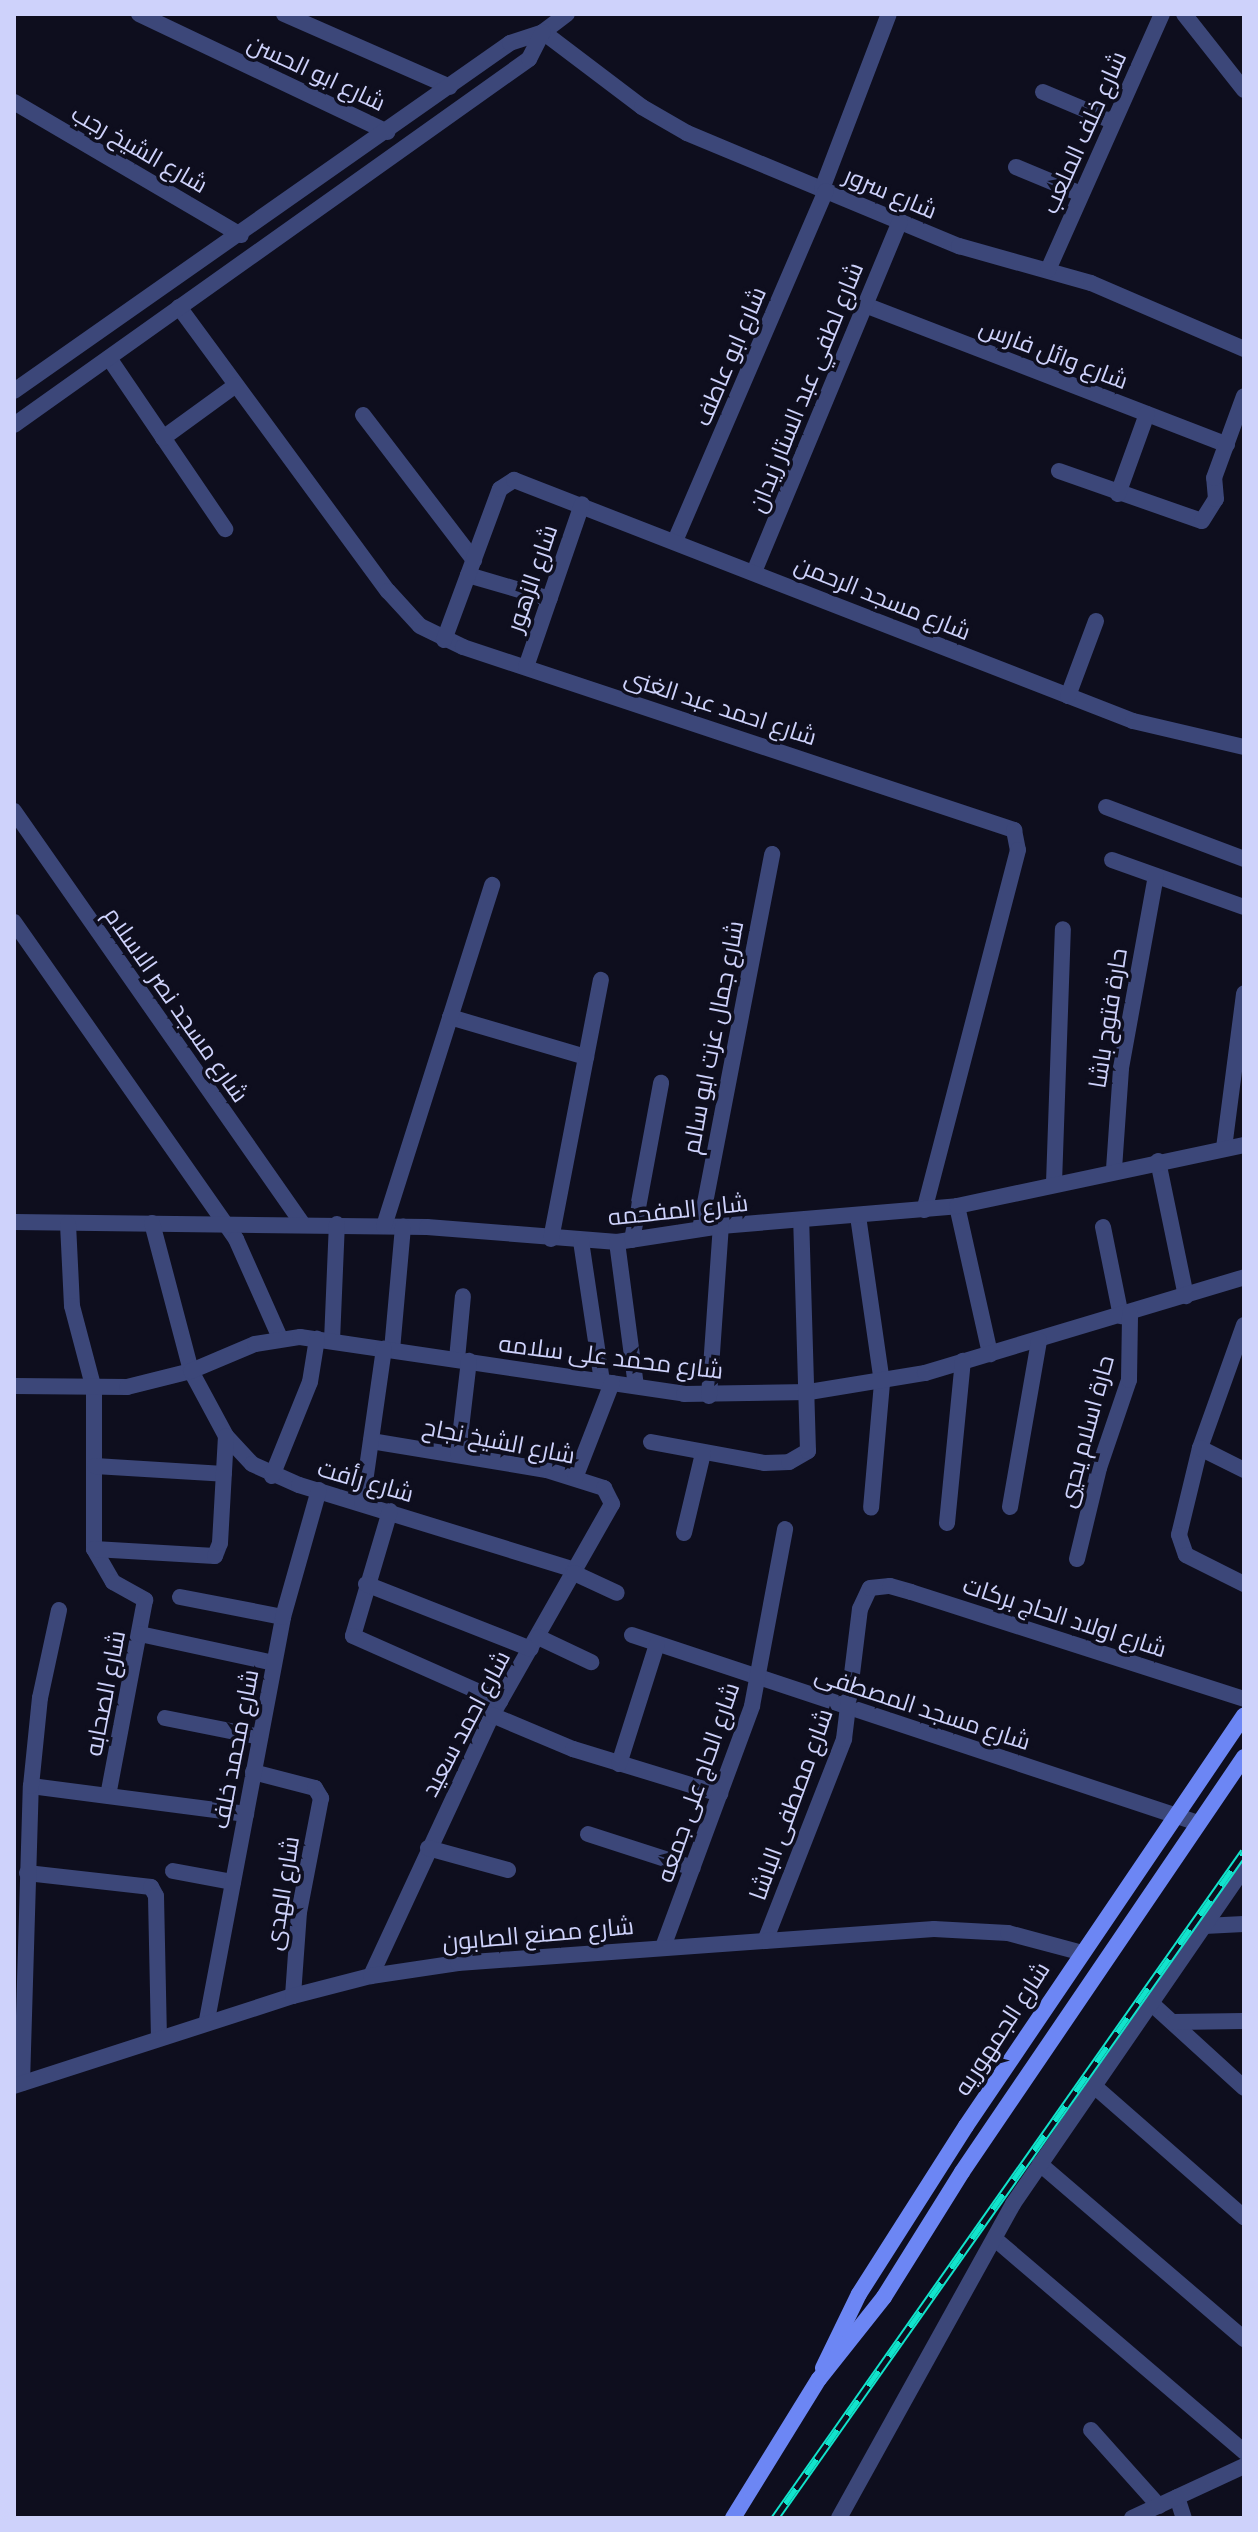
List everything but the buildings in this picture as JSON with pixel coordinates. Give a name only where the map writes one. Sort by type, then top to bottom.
[{"type":"main road","name":"شارع الجمهوريه","points":[[819,2379],[852,2306],[996,2080],[1079,1952],[1244,1715]]},
{"type":"main road","name":"شارع الجمهوريه","points":[[733,2518],[819,2379],[884,2297],[1015,2094],[1244,1757]]},
{"type":"main road","points":[[996,2080],[1015,2094]]},
{"type":"street","name":"شارع ابو الحسن","points":[[139,14],[387,132]]},
{"type":"street","points":[[284,14],[450,87]]},
{"type":"street","name":"شارع ابو عاطف","points":[[675,541],[824,190],[889,14]]},
{"type":"street","name":"شارع خلف الملعب","points":[[1048,270],[1162,14]]},
{"type":"street","points":[[1184,14],[1244,90]]},
{"type":"street","points":[[14,425],[529,59],[543,32],[561,16]]},
{"type":"street","points":[[14,391],[241,235],[510,43],[543,32]]},
{"type":"street","name":"شارع سرور","points":[[543,32],[666,122],[900,221],[985,254],[1091,283],[1244,349]]},
{"type":"street","points":[[1043,92],[1112,121]]},
{"type":"street","name":"شارع الشيخ رجب","points":[[14,102],[241,235]]},
{"type":"street","points":[[1016,167],[1081,194]]},
{"type":"street","name":"شارع لطفي عبد الستار زيدان","points":[[754,572],[900,221]]},
{"type":"street","name":"شارع وائل فارس","points":[[865,305],[1227,445]]},
{"type":"street","name":"شارع احمد عبد الغنى","points":[[179,307],[402,609],[444,640],[1010,827],[1017,834],[1018,850],[924,1210]]},
{"type":"street","points":[[109,358],[225,529]]},
{"type":"street","points":[[163,438],[236,385]]},
{"type":"street","points":[[1059,471],[1202,521],[1216,499],[1214,478],[1244,396]]},
{"type":"street","points":[[1118,494],[1147,414]]},
{"type":"street","points":[[363,415],[471,567],[550,599]]},
{"type":"street","name":"شارع مسجد الرحمن","points":[[471,567],[500,489],[509,480],[582,504],[1160,730],[1244,747]]},
{"type":"street","name":"شارع الزهور","points":[[526,667],[582,504]]},
{"type":"street","points":[[444,640],[471,567]]},
{"type":"street","points":[[1068,696],[1096,621]]},
{"type":"street","points":[[1106,807],[1244,859]]},
{"type":"street","name":"شارع مسجد نصر الاسلام","points":[[14,811],[302,1223]]},
{"type":"street","name":"شارع جمال عزت ابو سالم","points":[[700,1229],[772,854]]},
{"type":"street","points":[[1112,860],[1244,907]]},
{"type":"street","name":"حارة فتوح باشا","points":[[1114,1169],[1121,1068],[1156,876]]},
{"type":"street","points":[[384,1226],[492,885]]},
{"type":"street","points":[[14,922],[246,1256],[280,1338]]},
{"type":"street","points":[[1054,1183],[1063,929]]},
{"type":"street","points":[[551,1239],[601,980]]},
{"type":"street","points":[[1224,1148],[1244,993]]},
{"type":"street","points":[[450,1017],[586,1057]]},
{"type":"street","points":[[636,1386],[625,1241],[661,1083]]},
{"type":"street","name":"شارع المفحمه","points":[[14,1222],[403,1226],[551,1239],[625,1241],[721,1226],[957,1206],[1114,1169],[1244,1145]]},
{"type":"street","points":[[1158,1161],[1186,1296]]},
{"type":"street","points":[[957,1206],[990,1354]]},
{"type":"street","points":[[858,1216],[882,1383],[871,1508]]},
{"type":"street","points":[[651,1442],[764,1463],[799,1458],[811,1442],[801,1221]]},
{"type":"street","name":"شارع رأفت","points":[[152,1223],[191,1371],[238,1453],[272,1476],[575,1571],[617,1593]]},
{"type":"street","points":[[68,1224],[72,1306],[94,1389],[94,1549],[215,1556],[220,1548],[226,1436]]},
{"type":"street","points":[[272,1476],[325,1340],[337,1224]]},
{"type":"street","points":[[362,1503],[388,1350],[403,1226]]},
{"type":"street","points":[[709,1396],[721,1226]]},
{"type":"street","name":"حارة اسلام يحيي","points":[[1077,1559],[1099,1468],[1129,1380],[1126,1315],[1103,1227]]},
{"type":"street","points":[[575,1478],[607,1382],[581,1241]]},
{"type":"street","name":"شارع محمد على سلامه","points":[[14,1386],[94,1389],[191,1371],[280,1338],[325,1340],[709,1396],[809,1392],[882,1383],[1126,1315],[1244,1277]]},
{"type":"street","points":[[458,1454],[463,1296]]},
{"type":"street","points":[[1244,1325],[1200,1448],[1179,1535],[1186,1555],[1244,1584]]},
{"type":"street","points":[[1010,1507],[1039,1340]]},
{"type":"street","points":[[947,1523],[963,1361]]},
{"type":"street","name":"شارع الشيخ نجاح","points":[[371,1441],[458,1454],[575,1478],[604,1488],[612,1499]]},
{"type":"street","points":[[1200,1448],[1244,1470]]},
{"type":"street","points":[[684,1533],[703,1453]]},
{"type":"street","points":[[95,1466],[224,1474]]},
{"type":"street","name":"شارع محمد خلف","points":[[207,2020],[283,1617],[319,1490]]},
{"type":"street","name":"شارع احمد سعيد","points":[[371,1976],[428,1848],[496,1708],[575,1571],[612,1499]]},
{"type":"street","points":[[390,1511],[352,1630],[356,1639],[619,1764],[720,1794]]},
{"type":"street","name":"شارع الحاج على جمعه","points":[[663,1947],[720,1794],[758,1677],[785,1529]]},
{"type":"street","name":"شارع الصحابه","points":[[94,1549],[113,1582],[145,1600],[108,1796]]},
{"type":"street","points":[[366,1584],[591,1662]]},
{"type":"street","name":"شارع اولاد الحاج بركات","points":[[870,1588],[900,1589],[1244,1699]]},
{"type":"street","name":"شارع مصطفى الباشا","points":[[765,1941],[844,1739],[860,1609],[870,1588]]},
{"type":"street","points":[[180,1597],[283,1617]]},
{"type":"street","points":[[18,2084],[20,1902],[27,1873],[31,1786],[40,1698],[59,1610]]},
{"type":"street","points":[[140,1634],[274,1663]]},
{"type":"street","name":"شارع مسجد المصطفى","points":[[632,1635],[1198,1823]]},
{"type":"street","points":[[619,1764],[657,1644]]},
{"type":"street","points":[[165,1718],[260,1737]]},
{"type":"street","name":"شارع الهدى","points":[[253,1772],[315,1788],[321,1798],[299,1912],[293,1996]]},
{"type":"street","points":[[31,1786],[246,1814]]},
{"type":"street","points":[[588,1834],[693,1868]]},
{"type":"street","points":[[428,1848],[508,1870]]},
{"type":"street","points":[[839,2518],[1040,2164],[1244,1868]]},
{"type":"street","points":[[173,1871],[233,1882]]},
{"type":"street","points":[[27,1873],[151,1887],[156,1896],[159,2036]]},
{"type":"street","points":[[1204,1926],[1244,1924]]},
{"type":"street","name":"شارع مصنع الصابون","points":[[18,2084],[207,2020],[293,1996],[371,1976],[458,1963],[663,1947],[971,1929],[1020,1935],[1079,1952]]},
{"type":"street","points":[[1151,2003],[1244,2088]]},
{"type":"street","points":[[1174,2022],[1244,2021]]},
{"type":"street","points":[[1093,2085],[1244,2217]]},
{"type":"street","points":[[1040,2164],[1244,2339]]},
{"type":"street","points":[[995,2239],[1243,2466],[1132,2518]]},
{"type":"street","points":[[1091,2430],[1159,2506]]},
{"type":"street","points":[[1177,2497],[1184,2518]]},
{"type":"railway","points":[[775,2518],[1244,1852]]}]
